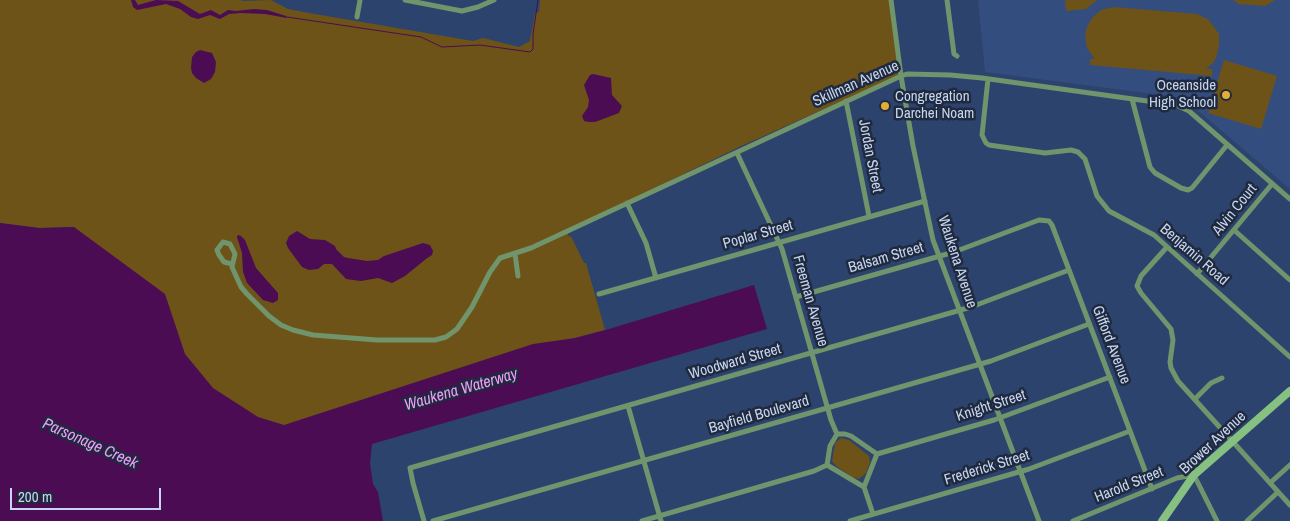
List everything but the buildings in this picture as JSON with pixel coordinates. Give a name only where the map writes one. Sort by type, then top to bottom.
[{"type":"main road","name":"Brower Avenue","points":[[1162,521],[1194,475],[1290,391]]},
{"type":"street","points":[[357,17],[360,0]]},
{"type":"street","points":[[404,0],[462,11],[494,0]]},
{"type":"street","name":"Waukena Avenue","points":[[891,0],[913,146],[934,240],[1039,521]]},
{"type":"street","points":[[947,0],[954,54],[957,56]]},
{"type":"street","name":"Skillman Avenue","points":[[232,264],[246,294],[269,316],[282,325],[294,330],[335,337],[395,340],[435,340],[446,337],[457,329],[472,307],[496,262],[503,256],[516,254],[531,248],[901,76],[950,74],[1176,105],[1184,108],[1290,199]]},
{"type":"street","name":"Benjamin Road","points":[[988,79],[982,135],[986,143],[1045,153],[1072,150],[1078,152],[1085,159],[1097,196],[1109,211],[1148,231],[1290,357]]},
{"type":"street","points":[[1132,99],[1150,167],[1154,173],[1181,188],[1188,190],[1192,188],[1227,145]]},
{"type":"street","name":"Jordan Street","points":[[846,101],[869,216]]},
{"type":"street","name":"Freeman Avenue","points":[[737,152],[782,249],[827,408],[837,434]]},
{"type":"street","name":"Alvin Court","points":[[1197,274],[1272,184]]},
{"type":"street","name":"Poplar Street","points":[[599,294],[925,201]]},
{"type":"street","points":[[627,204],[646,243],[656,278]]},
{"type":"street","name":"Balsam Street","points":[[796,297],[939,256],[1039,220]]},
{"type":"street","name":"Gifford Avenue","points":[[1039,220],[1049,221],[1052,225],[1152,488]]},
{"type":"street","points":[[1234,230],[1290,280]]},
{"type":"street","points":[[1167,247],[1141,276],[1137,286],[1171,329],[1173,340],[1171,368],[1178,380],[1290,505]]},
{"type":"street","points":[[516,254],[518,276]]},
{"type":"street","name":"Woodward Street","points":[[424,521],[410,468],[959,310],[1069,270]]},
{"type":"street","name":"Bayfield Boulevard","points":[[433,521],[979,364],[1089,324]]},
{"type":"street","name":"Knight Street","points":[[877,454],[1000,418],[1110,378]]},
{"type":"street","points":[[1195,399],[1211,383],[1222,378]]},
{"type":"street","points":[[628,406],[660,518]]},
{"type":"street","name":"Frederick Street","points":[[850,521],[1020,472],[1130,431]]},
{"type":"street","points":[[827,465],[830,446],[837,434],[850,436],[877,454],[864,487],[873,514]]},
{"type":"street","points":[[827,465],[864,487]]},
{"type":"street","points":[[642,521],[660,518],[814,472],[827,465]]},
{"type":"street","points":[[1270,482],[1290,465]]},
{"type":"street","points":[[1194,475],[1217,521]]},
{"type":"street","name":"Harold Street","points":[[1073,521],[1177,478],[1194,475]]},
{"type":"street","points":[[1246,521],[1278,492]]},
{"type":"shaded area","points":[[0,0],[271,0],[288,9],[309,13],[473,41],[483,38],[519,47],[530,41],[535,13],[539,12],[540,0],[891,0],[900,75],[739,147],[567,231],[584,263],[586,263],[605,330],[284,429],[237,418],[74,227],[39,228],[0,223]]},
{"type":"shaded area","name":"Oceanside High School","points":[[978,0],[1290,0],[1290,189],[1202,114],[1176,97],[985,72]]},
{"type":"shaded area","points":[[1065,0],[1097,0],[1086,9],[1066,11]]},
{"type":"shaded area","points":[[1233,0],[1275,0],[1265,6],[1239,4]]},
{"type":"shaded area","points":[[1114,7],[1197,14],[1209,20],[1219,34],[1217,55],[1214,62],[1206,69],[1212,69],[1212,76],[1090,65],[1090,59],[1095,59],[1087,48],[1085,35],[1087,27],[1092,18],[1101,10]]},
{"type":"shaded area","points":[[1224,60],[1277,76],[1261,129],[1208,113]]},
{"type":"shaded area","points":[[841,438],[849,440],[869,456],[870,462],[866,473],[859,479],[852,477],[832,461],[835,443]]},
{"type":"water","points":[[131,0],[135,0],[138,5],[156,0],[178,1],[200,14],[211,10],[220,15],[228,10],[254,9],[267,10],[287,18],[265,14],[241,13],[229,14],[220,19],[210,15],[198,19],[166,4],[137,10],[133,7]]},
{"type":"water","points":[[200,50],[212,53],[216,62],[215,72],[211,79],[204,83],[196,78],[191,68],[192,57]]},
{"type":"water","points":[[590,75],[611,78],[612,95],[622,106],[619,113],[595,122],[589,122],[584,121],[582,116],[588,107],[589,100],[584,85]]},
{"type":"water","points":[[0,223],[39,228],[74,227],[165,294],[185,354],[213,388],[258,417],[284,425],[533,344],[575,338],[609,329],[754,285],[767,329],[372,444],[370,463],[373,484],[378,492],[383,521],[0,521]]},
{"type":"water","points":[[297,231],[310,239],[325,240],[335,246],[344,257],[367,261],[378,260],[384,256],[423,243],[430,245],[433,251],[432,255],[405,276],[392,283],[378,278],[361,281],[346,279],[332,264],[324,264],[318,269],[309,270],[302,267],[286,243],[289,236]]},
{"type":"water","points":[[238,235],[245,240],[256,268],[278,293],[278,300],[273,303],[263,300],[247,283],[243,272],[242,253]]},
{"type":"waterway","points":[[287,17],[421,37],[442,47],[480,45],[530,52],[533,49],[533,34],[538,0]]},
{"type":"place","name":"Oceanside High School","points":[[1226,95]]},
{"type":"place","name":"Congregation Darchei Noam","points":[[885,106]]},
{"type":"water label","name":"Waukena Waterway","points":[[461,390]]},
{"type":"water label","name":"Parsonage Creek","points":[[90,444]]}]
